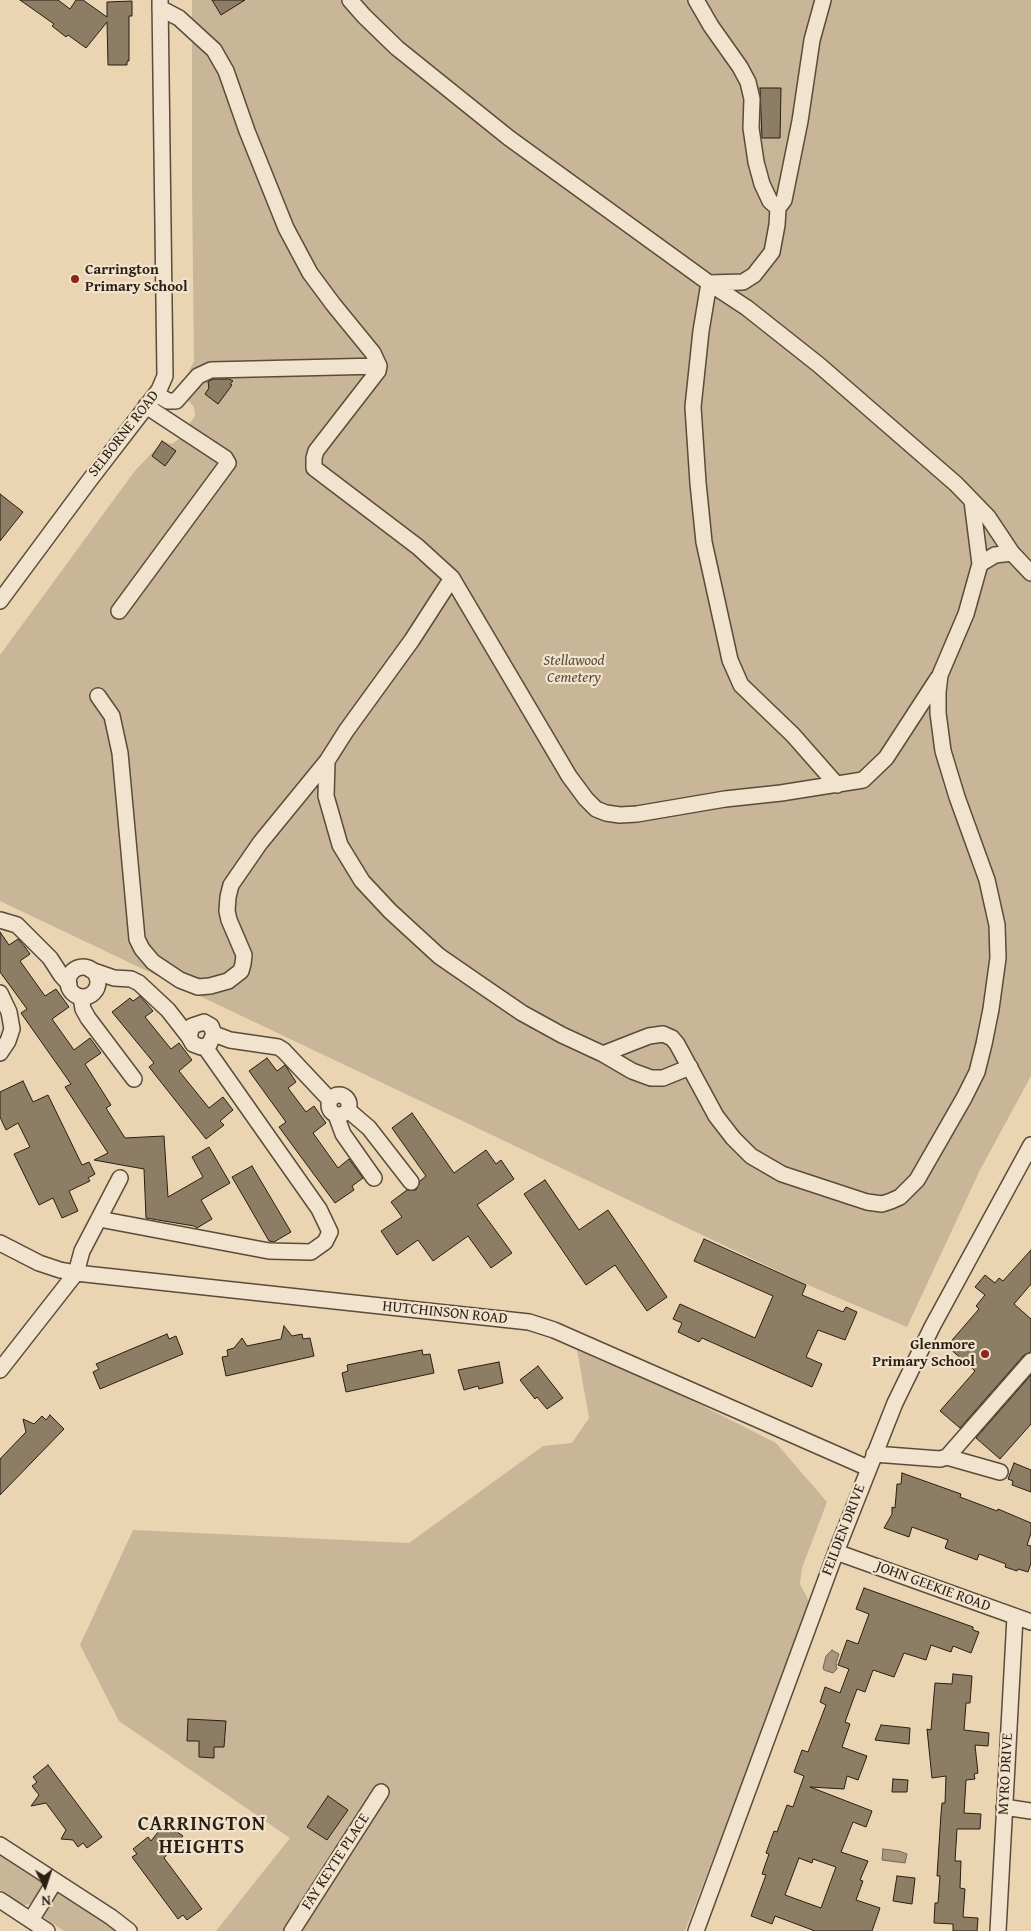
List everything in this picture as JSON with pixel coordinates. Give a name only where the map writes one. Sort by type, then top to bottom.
[{"type":"street","points":[[350,0],[397,48],[444,87],[570,184],[709,284],[747,308],[819,365],[956,484],[988,516],[1012,553],[1031,573]]},
{"type":"street","points":[[696,0],[748,82],[752,99],[751,128],[756,162],[762,184],[770,201],[778,208]]},
{"type":"street","points":[[709,284],[743,282],[754,275],[772,252],[778,208],[784,200],[800,121],[812,40],[823,0]]},
{"type":"street","points":[[160,4],[179,18],[214,50],[226,71],[247,132],[286,228],[310,273],[374,353],[379,366],[378,371],[367,386],[316,451],[314,468],[418,547],[452,578],[569,776],[596,809],[620,815],[637,814],[725,799],[837,785],[863,780],[874,772],[886,758],[940,676],[963,620],[980,564],[972,500]]},
{"type":"street","name":"SELBORNE ROAD","points":[[0,601],[156,394],[165,376],[160,4]]},
{"type":"street","points":[[709,284],[701,332],[693,407],[704,542],[730,660],[741,685],[793,734],[837,785]]},
{"type":"street","points":[[156,394],[168,401],[176,401],[198,376],[211,370],[379,366]]},
{"type":"street","points":[[119,611],[228,463],[225,458],[146,406]]},
{"type":"street","points":[[980,564],[995,555],[1012,553]]},
{"type":"street","points":[[98,696],[112,716],[120,753],[137,939],[142,949],[153,962],[180,980],[198,987],[210,986],[228,980],[241,971],[244,964],[244,955],[227,911],[231,884],[260,843],[327,761],[346,731],[412,640],[452,578]]},
{"type":"street","points":[[603,1054],[649,1036],[663,1034],[675,1040],[722,1124],[733,1138],[751,1156],[782,1174],[867,1202],[882,1204],[900,1197],[917,1180],[977,1072],[991,1009],[999,942],[995,912],[987,880],[957,797],[943,751],[938,713],[940,676]]},
{"type":"street","points":[[327,761],[326,796],[330,817],[340,845],[362,882],[390,911],[439,956],[522,1013],[562,1035],[603,1054],[632,1071],[651,1078],[663,1078],[690,1067]]},
{"type":"street","points":[[0,920],[17,925],[50,958],[69,984],[72,992],[81,997],[91,995],[96,989],[114,978]]},
{"type":"street","points":[[50,958],[114,978],[131,979],[139,983],[168,1010],[196,1046],[209,1042],[240,1043],[270,1045],[283,1050],[330,1100],[333,1096],[342,1095],[348,1102],[342,1112],[343,1134],[374,1178]]},
{"type":"street","points":[[69,984],[72,972],[87,969]]},
{"type":"street","points":[[87,969],[98,981],[96,989]]},
{"type":"street","points":[[0,993],[9,1012],[12,1029],[8,1042],[0,1053]]},
{"type":"street","points":[[81,997],[82,1009],[134,1079]]},
{"type":"street","points":[[99,1219],[270,1251],[311,1252],[325,1242],[330,1232],[319,1208],[209,1042],[211,1026],[168,1010]]},
{"type":"street","points":[[189,1037],[192,1026],[204,1022]]},
{"type":"street","points":[[342,1112],[369,1128],[411,1182]]},
{"type":"street","name":"FEILDEN DRIVE","points":[[699,1930],[836,1552],[895,1403],[932,1326],[1031,1145]]},
{"type":"street","points":[[0,1370],[76,1273],[82,1251],[120,1178]]},
{"type":"street","name":"HUTCHINSON ROAD","points":[[0,1243],[39,1263],[76,1273],[529,1322],[554,1330],[871,1461],[940,1459],[947,1456]]},
{"type":"street","points":[[1000,1472],[947,1456],[1031,1361]]},
{"type":"street","name":"JOHN GEEKIE ROAD","points":[[836,1552],[1031,1622]]},
{"type":"street","name":"MYRO DRIVE","points":[[998,1931],[1015,1616]]},
{"type":"street","name":"FAY KEYTE PLACE","points":[[292,1931],[381,1792]]},
{"type":"street","points":[[1004,1807],[1031,1811]]},
{"type":"street","points":[[0,1845],[111,1917],[129,1931]]},
{"type":"street","points":[[31,1920],[56,1881]]},
{"type":"street","points":[[0,1900],[47,1931]]},
{"type":"green space","name":"Stellawood Cemetery","points":[[192,0],[1031,0],[1031,1076],[980,1170],[907,1327],[801,1282],[0,901],[0,655],[134,472],[163,441],[172,444],[179,439],[195,416],[194,407],[188,400],[196,390],[185,380],[194,361]]},
{"type":"green space","points":[[577,1350],[687,1398],[776,1443],[827,1502],[802,1568],[800,1584],[811,1605],[685,1931],[216,1931],[290,1838],[119,1721],[80,1645],[133,1530],[409,1543],[543,1446],[572,1443],[589,1418]]},
{"type":"green space","points":[[0,1852],[44,1879],[43,1888],[31,1904],[24,1905],[18,1903],[0,1890]]},
{"type":"green space","points":[[56,1888],[117,1931],[64,1931],[45,1918],[41,1914]]},
{"type":"shaded area","points":[[832,1650],[839,1654],[836,1663],[837,1669],[833,1673],[823,1668],[826,1656]]},
{"type":"shaded area","points":[[883,1849],[907,1854],[905,1863],[882,1860]]},
{"type":"building","points":[[20,0],[58,0],[70,9],[76,0],[83,0],[107,17],[107,2],[132,1],[132,16],[129,16],[129,61],[127,61],[127,65],[108,65],[107,22],[86,48],[68,35],[66,37],[52,26],[54,24]]},
{"type":"building","points":[[212,0],[245,0],[221,15]]},
{"type":"building","points":[[760,88],[781,88],[780,138],[762,138]]},
{"type":"building","points":[[213,379],[229,379],[233,381],[218,404],[205,394],[209,388],[208,382]]},
{"type":"building","points":[[162,441],[176,451],[165,466],[152,456]]},
{"type":"building","points":[[0,494],[23,512],[0,541]]},
{"type":"building","points":[[0,932],[9,945],[18,939],[30,954],[20,961],[45,996],[56,989],[69,1007],[52,1019],[74,1050],[90,1038],[101,1053],[85,1064],[111,1105],[106,1108],[125,1138],[164,1136],[168,1197],[203,1177],[192,1157],[209,1147],[230,1183],[201,1200],[212,1219],[197,1228],[146,1218],[144,1169],[94,1160],[108,1153],[65,1087],[71,1084],[21,1013],[27,1009],[0,972]]},
{"type":"building","points":[[140,996],[153,1011],[145,1017],[171,1049],[179,1043],[192,1060],[179,1071],[209,1108],[223,1097],[233,1110],[220,1121],[224,1125],[206,1139],[149,1067],[154,1063],[112,1012],[130,998],[133,1001]]},
{"type":"building","points":[[267,1058],[277,1071],[285,1065],[296,1082],[288,1088],[306,1112],[314,1106],[326,1123],[313,1133],[338,1168],[349,1159],[363,1178],[352,1186],[354,1190],[335,1203],[279,1127],[286,1122],[249,1071]]},
{"type":"building","points":[[23,1081],[33,1102],[48,1095],[82,1165],[89,1162],[95,1174],[88,1178],[90,1181],[69,1191],[78,1211],[62,1218],[53,1198],[39,1205],[14,1154],[30,1147],[18,1123],[6,1130],[0,1117],[0,1092]]},
{"type":"building","points":[[412,1113],[454,1173],[486,1150],[496,1164],[501,1160],[514,1179],[477,1205],[512,1253],[491,1268],[468,1236],[433,1261],[418,1240],[397,1255],[381,1231],[402,1217],[391,1202],[407,1190],[416,1190],[420,1181],[426,1176],[392,1128]]},
{"type":"building","points":[[252,1166],[291,1232],[274,1242],[269,1241],[232,1177]]},
{"type":"building","points":[[545,1180],[579,1230],[608,1210],[667,1297],[647,1311],[615,1265],[586,1285],[524,1194]]},
{"type":"building","points":[[704,1239],[806,1285],[802,1295],[843,1312],[846,1307],[857,1312],[845,1340],[818,1330],[806,1357],[822,1364],[812,1387],[702,1338],[699,1342],[678,1332],[682,1323],[673,1319],[680,1304],[755,1338],[773,1296],[694,1261]]},
{"type":"building","points":[[1031,1250],[1031,1284],[1014,1304],[1031,1319],[1031,1352],[1024,1355],[960,1428],[940,1411],[975,1371],[947,1346],[979,1309],[976,1306],[985,1295],[975,1287],[985,1275],[995,1283],[999,1278],[1003,1281]]},
{"type":"building","points":[[284,1326],[292,1336],[302,1334],[303,1339],[310,1338],[314,1356],[226,1376],[222,1357],[228,1356],[227,1350],[234,1348],[242,1338],[247,1346],[281,1339]]},
{"type":"building","points":[[167,1334],[169,1339],[176,1336],[183,1354],[100,1389],[93,1372],[99,1369],[96,1364]]},
{"type":"building","points":[[422,1350],[423,1355],[430,1354],[434,1373],[346,1392],[342,1373],[348,1371],[347,1365]]},
{"type":"building","points":[[499,1362],[503,1383],[479,1389],[478,1386],[464,1390],[458,1370]]},
{"type":"building","points":[[538,1366],[563,1398],[547,1409],[537,1397],[535,1399],[520,1380]]},
{"type":"building","points":[[1031,1375],[1031,1424],[1000,1459],[976,1438]]},
{"type":"building","points":[[50,1415],[64,1429],[0,1495],[0,1459],[26,1432],[23,1419],[34,1424],[42,1416],[46,1420]]},
{"type":"building","points":[[1014,1463],[1031,1470],[1031,1492],[1012,1485],[1013,1481],[1008,1479]]},
{"type":"building","points":[[902,1473],[961,1494],[960,1497],[997,1511],[998,1509],[1031,1523],[1031,1533],[1027,1545],[1031,1546],[1031,1563],[1028,1572],[1005,1567],[1006,1564],[979,1554],[977,1560],[945,1548],[948,1540],[912,1527],[909,1537],[884,1528],[892,1514],[892,1507],[895,1508],[897,1484],[901,1484]]},
{"type":"building","points":[[864,1588],[973,1627],[973,1630],[979,1632],[971,1653],[953,1646],[951,1652],[931,1645],[926,1660],[904,1653],[894,1677],[873,1670],[865,1692],[857,1689],[845,1722],[850,1724],[842,1747],[867,1756],[858,1780],[847,1776],[844,1789],[810,1787],[872,1811],[866,1827],[853,1822],[841,1852],[868,1861],[860,1880],[863,1881],[856,1900],[880,1908],[872,1931],[815,1931],[775,1916],[772,1924],[751,1916],[766,1875],[762,1874],[769,1854],[766,1853],[774,1831],[777,1832],[787,1805],[793,1807],[804,1776],[794,1772],[802,1750],[808,1752],[826,1705],[820,1702],[825,1687],[840,1693],[849,1669],[838,1665],[847,1640],[858,1644],[869,1614],[856,1609]],"holes":[[[799,1858],[812,1863],[813,1859],[836,1867],[821,1908],[785,1895]]]},
{"type":"building","points":[[953,1674],[972,1676],[970,1703],[966,1703],[964,1730],[989,1733],[988,1746],[975,1745],[978,1773],[974,1774],[975,1779],[966,1780],[964,1813],[981,1814],[980,1829],[957,1829],[955,1861],[961,1861],[960,1888],[965,1889],[963,1917],[978,1918],[977,1931],[953,1931],[953,1924],[934,1923],[935,1903],[938,1903],[940,1876],[937,1876],[941,1814],[942,1803],[945,1803],[946,1776],[932,1778],[927,1729],[931,1730],[935,1683],[952,1684]]},
{"type":"building","points":[[188,1719],[226,1721],[224,1747],[214,1747],[214,1758],[199,1757],[199,1741],[187,1741]]},
{"type":"building","points":[[881,1725],[910,1728],[909,1744],[875,1740]]},
{"type":"building","points":[[48,1765],[102,1837],[87,1848],[83,1843],[78,1847],[73,1840],[61,1839],[66,1830],[46,1803],[31,1806],[39,1795],[32,1786],[37,1782],[33,1777]]},
{"type":"building","points":[[893,1779],[908,1780],[907,1792],[892,1792]]},
{"type":"building","points":[[328,1796],[348,1810],[327,1840],[307,1827]]},
{"type":"building","points":[[165,1823],[183,1836],[164,1858],[202,1909],[187,1920],[183,1915],[178,1919],[132,1857],[137,1854],[133,1849],[148,1837],[151,1841]]},
{"type":"building","points":[[897,1876],[915,1878],[912,1904],[893,1901]]},
{"type":"place","name":"Carrington Primary School","points":[[75,279]]},
{"type":"place","name":"Glenmore Primary School","points":[[985,1354]]},
{"type":"district","name":"CARRINGTON HEIGHTS","points":[[202,1836]]}]
